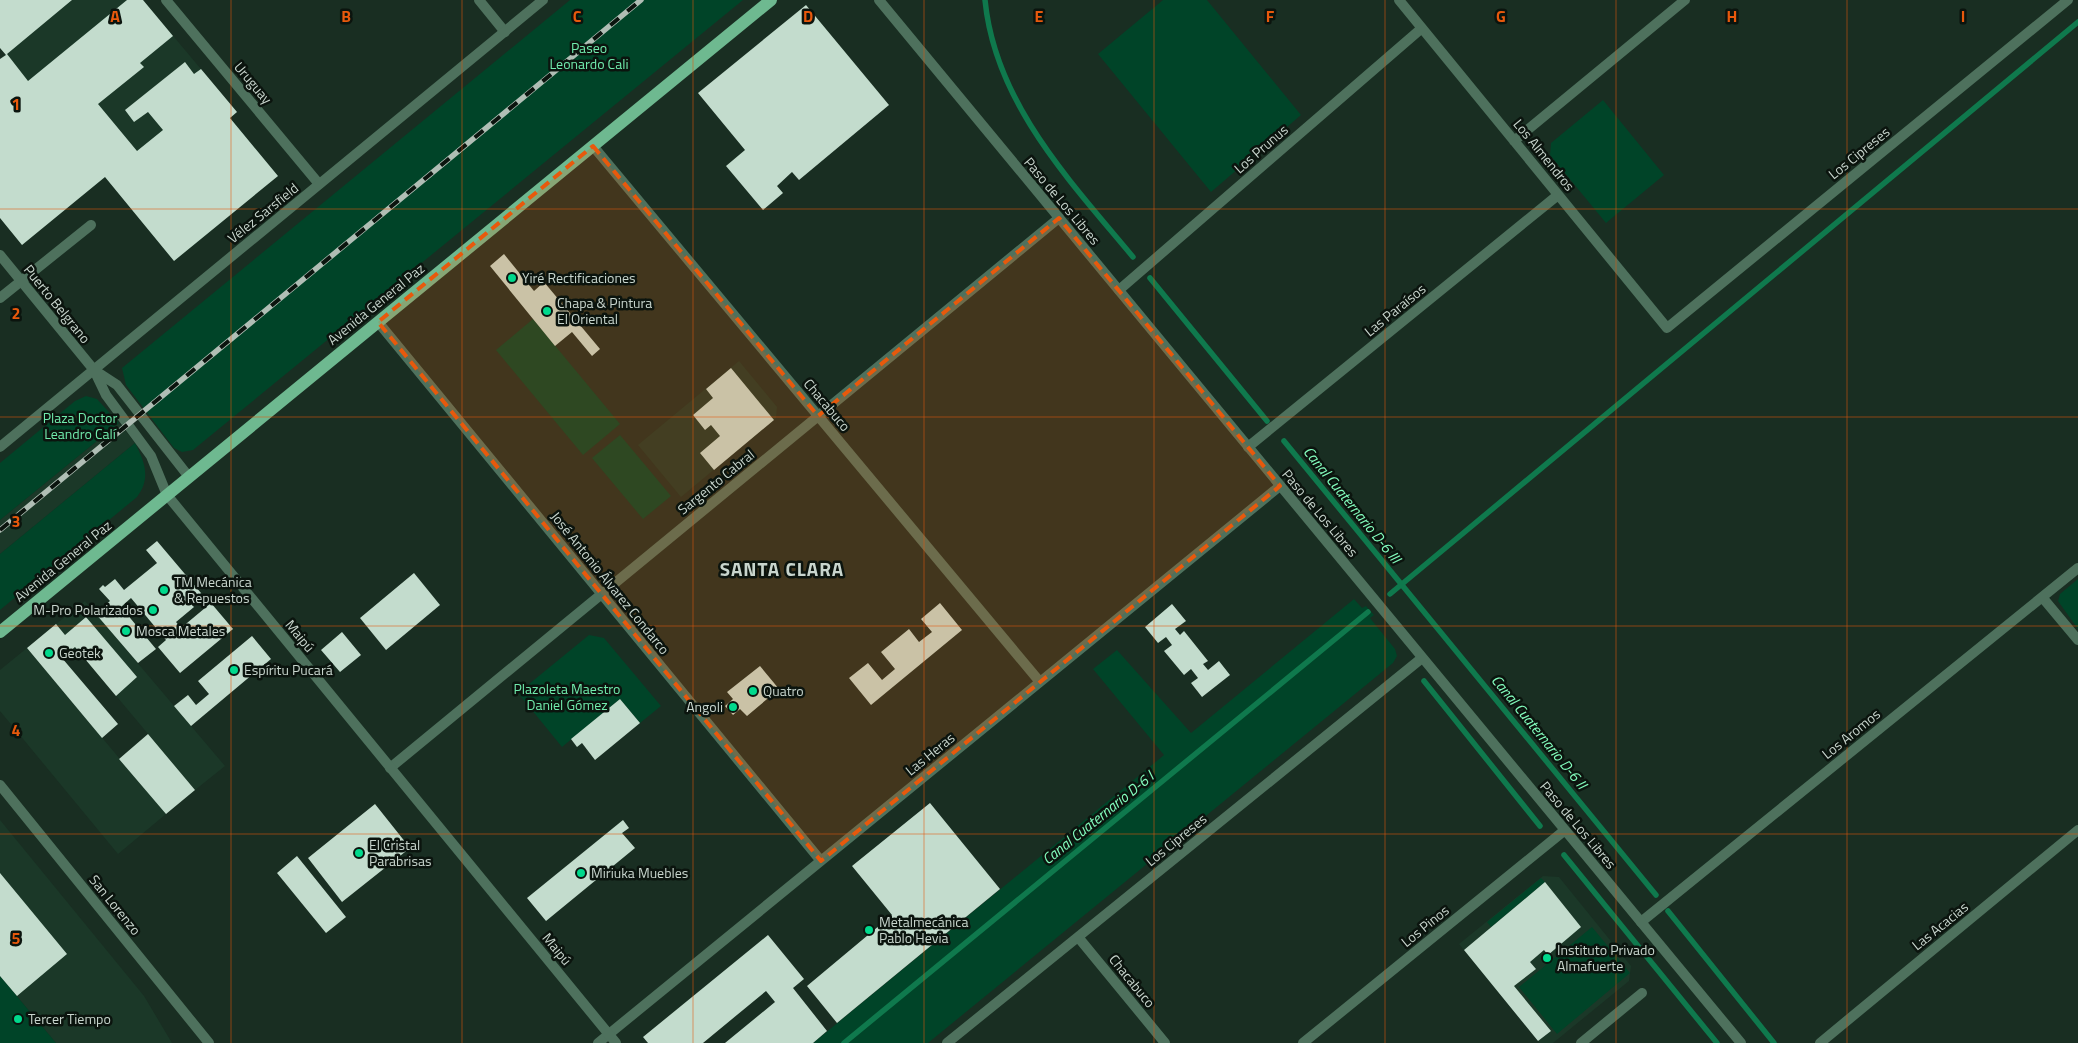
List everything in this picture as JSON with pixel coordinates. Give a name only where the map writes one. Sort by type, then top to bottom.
[{"type":"main road","name":"Avenida General Paz","points":[[0,632],[771,0]]},
{"type":"street","name":"Uruguay","points":[[166,0],[319,184]]},
{"type":"street","points":[[479,0],[505,32]]},
{"type":"street","name":"Vélez Sarsfield","points":[[0,447],[543,0]]},
{"type":"street","name":"Paso de Los Libres","points":[[879,0],[1741,1043]]},
{"type":"street","name":"Los Almendros","points":[[1399,0],[1667,328]]},
{"type":"street","points":[[1514,141],[1685,0]]},
{"type":"street","name":"Los Cipreses","points":[[1667,328],[2068,0]]},
{"type":"street","name":"Los Prunus","points":[[1119,290],[1422,28]]},
{"type":"street","name":"Chacabuco","points":[[593,146],[1040,682]]},
{"type":"street","name":"Las Paraísos","points":[[1248,448],[1558,195]]},
{"type":"street","name":"Sargento Cabral","points":[[390,768],[1059,218]]},
{"type":"street","points":[[0,298],[91,225]]},
{"type":"street","name":"Puerto Belgrano","points":[[0,255],[94,370]]},
{"type":"street","name":"José Antonio Álvarez Condarco","points":[[378,322],[821,861]]},
{"type":"street","points":[[94,370],[117,385],[189,477]]},
{"type":"street","name":"Maipú","points":[[94,370],[106,395],[151,456],[167,495],[612,1039]]},
{"type":"street","name":"Las Heras","points":[[598,1043],[612,1039],[821,861],[1280,486]]},
{"type":"street","name":"Los Aromos","points":[[1641,922],[2078,568]]},
{"type":"street","points":[[2042,597],[2078,640]]},
{"type":"street","name":"Los Cipreses","points":[[947,1043],[1422,658]]},
{"type":"street","name":"San Lorenzo","points":[[0,785],[209,1043]]},
{"type":"street","name":"Los Pinos","points":[[1304,1043],[1565,830]]},
{"type":"street","name":"Las Acacias","points":[[1820,1043],[2078,830]]},
{"type":"street","name":"Chacabuco","points":[[1078,936],[1166,1043]]},
{"type":"street","points":[[1581,1043],[1642,993]]},
{"type":"highlighted area","points":[[593,146],[818,416],[1059,218],[1280,486],[821,861],[378,322]]},
{"type":"shaded area","points":[[72,0],[143,0],[237,112],[230,118],[278,176],[174,261],[105,177],[22,245],[0,218],[0,59]]},
{"type":"shaded area","points":[[739,361],[777,407],[776,418],[681,497],[638,445]]},
{"type":"shaded area","points":[[119,423],[135,443],[0,554],[0,520]]},
{"type":"shaded area","points":[[85,601],[225,766],[195,790],[56,624]]},
{"type":"shaded area","points":[[27,648],[166,814],[118,854],[0,711],[0,670]]},
{"type":"shaded area","points":[[0,820],[144,996],[172,1043],[56,1043],[0,976]]},
{"type":"shaded area","name":"Instituto Privado Almafuerte","points":[[1543,876],[1559,877],[1631,966],[1629,981],[1553,1043],[1540,1043],[1459,944]]},
{"type":"green space","name":"Paseo Leonardo Cali","points":[[570,0],[743,0],[193,450],[182,452],[174,448],[126,385],[122,368]]},
{"type":"green space","points":[[1163,0],[1207,0],[1301,115],[1211,192],[1098,54]]},
{"type":"green space","points":[[1603,100],[1664,175],[1606,223],[1550,155],[1551,143]]},
{"type":"green space","points":[[533,319],[620,424],[583,455],[496,350]]},
{"type":"green space","name":"Plaza Doctor Leandro Calí","points":[[86,396],[97,399],[119,423],[0,520],[0,463],[75,401]]},
{"type":"green space","points":[[620,435],[671,496],[643,519],[592,458]]},
{"type":"green space","points":[[135,443],[142,457],[145,470],[144,484],[137,497],[0,610],[0,554]]},
{"type":"green space","points":[[2078,579],[2078,629],[2058,601],[2060,594]]},
{"type":"green space","points":[[1354,599],[1362,608],[1366,606],[1374,615],[1370,618],[1395,649],[1397,656],[1393,663],[928,1043],[813,1043],[1164,755],[1093,669],[1117,650],[1191,733]]},
{"type":"green space","name":"Plazoleta Maestro Daniel Gómez","points":[[589,635],[604,638],[661,706],[640,723],[620,699],[562,747],[518,693]]},
{"type":"green space","points":[[1541,878],[1545,882],[1491,927],[1487,922]]},
{"type":"green space","points":[[1592,927],[1630,973],[1557,1034],[1519,987]]},
{"type":"green space","name":"Tercer Tiempo","points":[[0,976],[56,1043],[0,1043]]},
{"type":"building","points":[[0,0],[72,0],[7,54],[28,81],[127,0],[143,0],[173,36],[140,63],[144,67],[98,104],[137,151],[163,130],[148,112],[134,122],[125,110],[185,62],[194,74],[201,69],[237,112],[230,118],[278,176],[174,261],[105,177],[22,245],[0,218],[0,59],[6,55],[0,48]]},
{"type":"building","points":[[806,5],[889,105],[799,180],[792,172],[777,186],[783,193],[763,210],[726,166],[745,150],[698,93]]},
{"type":"building","name":"Chapa & Pintura El Oriental","points":[[504,254],[534,291],[544,282],[600,349],[592,356],[572,332],[555,346],[490,266]]},
{"type":"building","points":[[731,368],[774,420],[714,470],[700,453],[720,436],[711,425],[705,430],[693,415],[713,398],[706,389]]},
{"type":"building","points":[[157,541],[201,593],[190,603],[194,607],[176,622],[181,628],[211,603],[233,629],[180,673],[158,647],[166,640],[131,598],[121,607],[156,649],[138,663],[95,613],[110,601],[99,589],[103,585],[105,587],[115,579],[124,590],[157,563],[146,550]]},
{"type":"building","points":[[414,573],[440,605],[386,650],[360,618]]},
{"type":"building","points":[[940,603],[962,630],[871,705],[849,678],[868,663],[882,680],[895,669],[881,652],[909,629],[919,642],[932,632],[921,619]]},
{"type":"building","points":[[1172,604],[1186,621],[1175,629],[1180,635],[1184,631],[1208,661],[1203,664],[1208,670],[1219,661],[1230,675],[1202,697],[1191,683],[1198,678],[1191,669],[1184,675],[1164,651],[1172,645],[1166,637],[1158,643],[1145,627]]},
{"type":"building","points":[[86,617],[137,677],[116,696],[75,647],[62,658],[118,724],[102,738],[27,648],[56,624],[65,635]]},
{"type":"building","points":[[342,632],[361,655],[340,672],[321,650]]},
{"type":"building","name":"Espíritu Pucará","points":[[252,636],[271,659],[191,726],[174,706],[188,695],[196,705],[209,694],[198,681]]},
{"type":"building","name":"Quatro","points":[[760,666],[779,689],[747,716],[740,709],[733,715],[725,706],[733,699],[727,692]]},
{"type":"building","points":[[620,699],[640,723],[595,760],[582,743],[577,747],[571,739]]},
{"type":"building","points":[[148,734],[195,790],[166,814],[119,759]]},
{"type":"building","points":[[930,803],[1000,889],[837,1023],[807,986],[892,915],[852,866]]},
{"type":"building","name":"El Cristal Parabrisas","points":[[375,804],[410,848],[342,902],[308,858]]},
{"type":"building","name":"Miriuka Muebles","points":[[623,820],[629,828],[622,833],[635,848],[546,921],[527,898]]},
{"type":"building","points":[[297,856],[346,917],[326,933],[277,873]]},
{"type":"building","points":[[0,873],[67,954],[17,996],[0,976]]},
{"type":"building","points":[[1545,882],[1581,927],[1548,955],[1544,950],[1530,962],[1536,969],[1514,986],[1551,1031],[1538,1041],[1464,950]]},
{"type":"building","points":[[768,935],[804,979],[793,988],[827,1031],[813,1043],[725,1043],[775,1002],[766,991],[703,1043],[648,1043],[643,1037]]},
{"type":"waterway","name":"Canal Cuaternario D-6 III","points":[[985,0],[992,37],[1003,73],[1020,107],[1039,139],[1061,169],[1133,257]]},
{"type":"waterway","points":[[1390,594],[2078,22]]},
{"type":"waterway","name":"Canal Cuaternario D-6 III","points":[[1150,278],[1267,421]]},
{"type":"waterway","name":"Canal Cuaternario D-6 II","points":[[1284,441],[1656,895]]},
{"type":"waterway","name":"Canal Cuaternario D-6 I","points":[[844,1043],[1368,612]]},
{"type":"waterway","points":[[1424,681],[1540,826]]},
{"type":"waterway","points":[[1564,855],[1717,1043]]},
{"type":"waterway","name":"Canal Cuaternario D-6 II","points":[[1668,911],[1774,1043]]},
{"type":"railway","points":[[0,530],[641,0]]},
{"type":"place","name":"Yiré Rectificaciones","points":[[512,278]]},
{"type":"place","name":"Chapa & Pintura El Oriental","points":[[547,311]]},
{"type":"place","name":"TM Mecánica & Repuestos","points":[[164,590]]},
{"type":"place","name":"M-Pro Polarizados","points":[[153,610]]},
{"type":"place","name":"Mosca Metales","points":[[126,631]]},
{"type":"place","name":"Geotek","points":[[49,653]]},
{"type":"place","name":"Espíritu Pucará","points":[[234,670]]},
{"type":"place","name":"Quatro","points":[[753,691]]},
{"type":"place","name":"Angoli","points":[[733,707]]},
{"type":"place","name":"El Cristal Parabrisas","points":[[359,853]]},
{"type":"place","name":"Miriuka Muebles","points":[[581,873]]},
{"type":"place","name":"Metalmecánica Pablo Hevia","points":[[869,930]]},
{"type":"place","name":"Instituto Privado Almafuerte","points":[[1547,958]]},
{"type":"place","name":"Tercer Tiempo","points":[[18,1019]]},
{"type":"district","name":"SANTA CLARA","points":[[782,569]]}]
